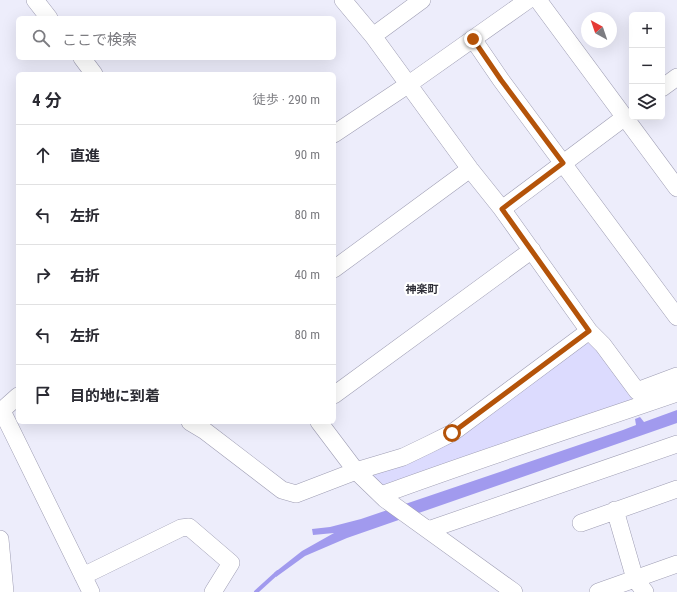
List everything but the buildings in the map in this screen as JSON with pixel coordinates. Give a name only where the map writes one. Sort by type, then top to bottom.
[{"type":"street","points":[[35,0],[47,16]]},
{"type":"street","points":[[343,0],[373,36],[470,169],[502,209],[589,331],[603,345],[637,391],[677,376]]},
{"type":"street","points":[[373,36],[422,0]]},
{"type":"street","points":[[336,133],[409,84],[528,0]]},
{"type":"street","points":[[538,0],[677,188]]},
{"type":"street","points":[[473,39],[501,80],[677,317]]},
{"type":"street","points":[[84,60],[92,72]]},
{"type":"street","points":[[665,86],[677,78]]},
{"type":"street","points":[[502,209],[625,117]]},
{"type":"street","points":[[336,268],[470,169]]},
{"type":"street","points":[[336,394],[532,250]]},
{"type":"street","points":[[193,424],[205,431],[282,490],[296,494],[403,456],[452,433],[589,331]]},
{"type":"street","points":[[383,497],[472,461],[560,434],[677,393]]},
{"type":"street","points":[[16,398],[1,411],[91,592]]},
{"type":"street","points":[[320,424],[356,472],[383,497],[514,592]]},
{"type":"street","points":[[428,530],[677,444]]},
{"type":"street","points":[[581,523],[677,489]]},
{"type":"street","points":[[615,510],[640,585]]},
{"type":"street","points":[[83,576],[181,528],[189,527],[231,563],[213,592]]},
{"type":"street","points":[[0,539],[3,587]]},
{"type":"street","points":[[598,592],[640,585],[677,564]]},
{"type":"shaded area","points":[[591,337],[639,403],[384,492],[372,476],[456,437]]},
{"type":"shaded area","points":[[677,410],[677,423],[347,538],[305,556],[276,577],[274,573],[302,551],[334,533],[313,535],[312,529],[330,527],[361,519],[623,430],[636,425],[635,419],[640,417],[644,422]]},
{"type":"waterway","points":[[256,592],[278,572]]},
{"type":"district","name":"神楽町","points":[[422,289]]},
{"type":"route","points":[[452,433],[589,331],[502,209],[563,163],[501,80],[473,39]]}]
